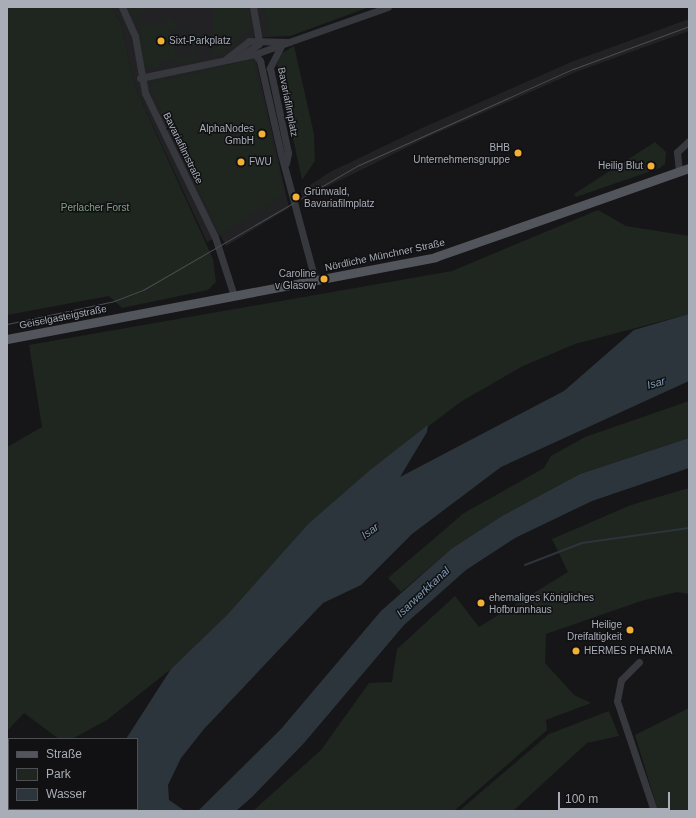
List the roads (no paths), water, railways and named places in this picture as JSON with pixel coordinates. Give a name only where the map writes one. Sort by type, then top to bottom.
[{"type":"main road","name":"Nördliche Münchner Straße","points":[[122,317],[320,280],[455,252],[689,168]]},
{"type":"main road","name":"Geiselgasteigstraße","points":[[7,339],[122,317]]},
{"type":"street","name":"Bavariafilmstraße","points":[[122,7],[135,36],[140,78],[215,237],[234,296]]},
{"type":"street","points":[[254,7],[259,42],[270,50]]},
{"type":"street","points":[[140,78],[270,50],[388,7]]},
{"type":"street","points":[[224,60],[249,41],[289,42]]},
{"type":"street","points":[[238,57],[259,42]]},
{"type":"street","name":"Bavariafilmplatz","points":[[281,46],[270,68],[288,153],[286,163]]},
{"type":"street","name":"Bavariafilmplatz","points":[[256,54],[320,280]]},
{"type":"street","points":[[679,171],[677,152],[689,141]]},
{"type":"street","points":[[639,662],[621,680],[617,701],[654,811]]},
{"type":"water","name":"Isar","points":[[689,314],[689,381],[501,467],[412,534],[361,585],[323,603],[204,729],[181,758],[168,785],[169,800],[185,811],[101,811],[138,810],[138,738],[127,738],[171,669],[227,615],[308,524],[370,470],[428,425],[427,432],[400,477],[564,391],[634,330]]},
{"type":"water","name":"Isarwerkkanal","points":[[689,438],[689,468],[592,501],[515,538],[466,570],[404,625],[304,743],[252,797],[236,811],[198,811],[281,729],[381,611],[451,549],[502,516],[580,474]]},
{"type":"waterway","points":[[525,565],[582,543],[689,528]]},
{"type":"tram line","points":[[7,324],[114,301],[143,290],[359,165],[573,69],[689,26]]},
{"type":"place","name":"Sixt-Parkplatz","points":[[161,41]]},
{"type":"place","name":"AlphaNodes GmbH","points":[[262,134]]},
{"type":"place","name":"BHB Unternehmensgruppe","points":[[518,153]]},
{"type":"place","name":"FWU","points":[[241,162]]},
{"type":"place","name":"Heilig Blut","points":[[651,166]]},
{"type":"place","name":"Grünwald, Bavariafilmplatz","points":[[296,197]]},
{"type":"place","name":"Caroline v Glasow","points":[[324,279]]},
{"type":"place","name":"ehemaliges Königliches Hofbrunnhaus","points":[[481,603]]},
{"type":"place","name":"Heilige Dreifaltigkeit","points":[[630,630]]},
{"type":"place","name":"HERMES PHARMA","points":[[576,651]]},
{"type":"park label","name":"Perlacher Forst","points":[[95,208]]}]
